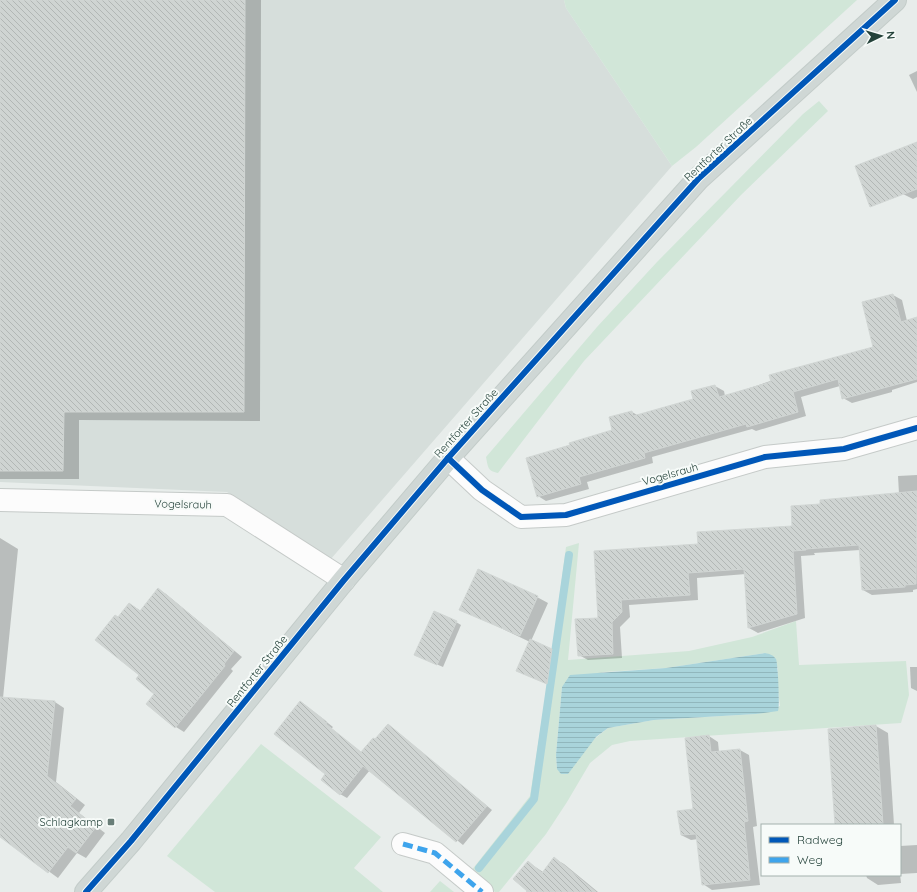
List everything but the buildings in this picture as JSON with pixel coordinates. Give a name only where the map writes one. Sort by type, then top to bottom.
[{"type":"main road","name":"Rentforter Straße","points":[[86,892],[131,841],[344,580],[448,458],[699,178],[895,0]]},
{"type":"street","name":"Vogelsrauh","points":[[448,458],[482,490],[520,517],[566,515],[765,457],[844,449],[917,428]]},
{"type":"street","name":"Vogelsrauh","points":[[0,500],[227,505],[344,580]]},
{"type":"street","points":[[403,844],[435,853],[482,892]]},
{"type":"shaded area","points":[[0,0],[564,0],[566,8],[672,166],[330,560],[227,492],[0,482]]},
{"type":"green space","points":[[564,0],[857,0],[696,147],[672,166],[566,8]]},
{"type":"green space","points":[[819,101],[828,111],[741,195],[584,361],[498,473],[492,471],[488,465],[486,457],[597,327],[657,262],[803,114]]},
{"type":"green space","points":[[579,543],[568,660],[689,651],[752,637],[796,621],[799,665],[906,661],[909,695],[901,723],[630,741],[612,745],[590,763],[546,834],[499,892],[495,892],[471,871],[530,796],[551,661],[566,547]],"holes":[[[765,653],[778,668],[777,683],[780,706],[756,714],[654,720],[608,728],[557,769],[556,755],[562,687],[604,672],[666,668]]]},
{"type":"green space","points":[[261,744],[381,837],[354,868],[383,892],[215,892],[167,856]]},
{"type":"green space","points":[[440,881],[454,892],[430,892]]},
{"type":"water","points":[[765,653],[774,657],[777,662],[779,694],[778,711],[756,714],[654,720],[608,728],[596,737],[568,774],[561,774],[557,769],[556,755],[562,687],[570,675],[666,668]]},
{"type":"waterway","points":[[479,868],[534,799],[569,555]]},
{"type":"marked path","points":[[403,844],[435,853],[482,892]]},
{"type":"cycle path","points":[[86,892],[131,841],[344,580],[448,458],[699,178],[895,0]]},
{"type":"cycle path","points":[[448,458],[482,490],[521,517],[566,515],[765,457],[844,449],[917,428]]},
{"type":"place","name":"Schlagkamp","points":[[111,822]]}]
